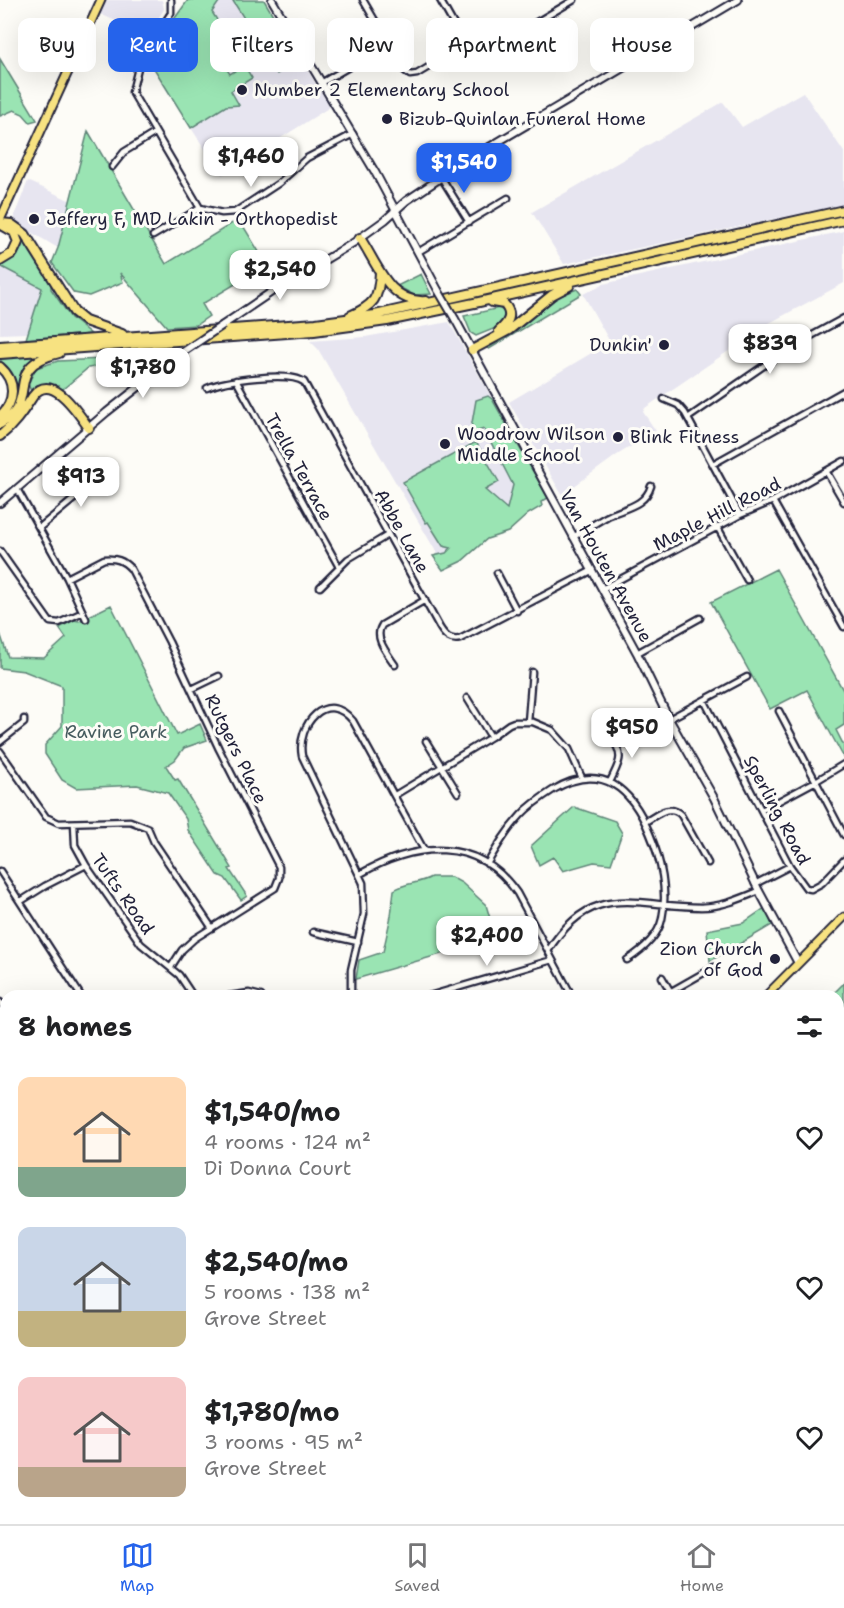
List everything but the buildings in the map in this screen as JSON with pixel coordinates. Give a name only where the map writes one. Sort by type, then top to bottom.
[{"type":"highway","points":[[0,346],[342,320],[405,309],[844,210]]},
{"type":"highway","points":[[0,354],[328,329],[387,321],[579,281],[844,220]]},
{"type":"highway","points":[[0,222],[14,232],[18,242],[13,253],[0,261]]},
{"type":"highway","points":[[0,222],[11,224],[25,234],[74,312],[99,328],[132,336]]},
{"type":"highway","points":[[360,238],[380,272],[392,288],[404,298],[419,301],[439,300]]},
{"type":"highway","points":[[342,320],[362,311],[375,299],[380,287],[380,272]]},
{"type":"highway","points":[[472,350],[515,326],[557,292],[579,281]]},
{"type":"highway","points":[[479,302],[500,302],[509,313],[508,322],[487,342]]},
{"type":"highway","points":[[0,341],[52,342]]},
{"type":"highway","points":[[0,425],[9,419],[21,401],[24,376],[31,365],[41,359],[85,348]]},
{"type":"highway","points":[[0,367],[8,376],[12,390],[10,403],[0,416]]},
{"type":"highway","points":[[0,436],[19,419],[34,395],[47,389],[54,389],[62,394],[89,428]]},
{"type":"main road","points":[[93,18],[101,0]]},
{"type":"main road","name":"Van Houten Avenue","points":[[272,0],[353,134],[472,350],[637,653],[669,719],[714,798],[755,884],[798,963]]},
{"type":"main road","points":[[0,503],[183,352],[270,293],[360,238],[406,201],[441,177],[527,123],[738,0]]},
{"type":"main road","points":[[0,222],[69,72]]},
{"type":"main road","points":[[771,990],[844,917]]},
{"type":"street","points":[[171,0],[171,13],[140,60],[133,87],[134,96],[200,207],[222,213],[235,212],[279,183],[307,158],[353,134]]},
{"type":"street","points":[[363,0],[373,18]]},
{"type":"street","points":[[441,0],[451,18]]},
{"type":"street","points":[[543,18],[574,0]]},
{"type":"street","points":[[407,72],[412,75],[426,69]]},
{"type":"street","points":[[322,82],[339,72]]},
{"type":"street","points":[[112,167],[124,152],[155,133]]},
{"type":"street","points":[[441,177],[469,222]]},
{"type":"street","points":[[418,252],[508,198]]},
{"type":"street","points":[[153,236],[200,207]]},
{"type":"street","points":[[688,418],[791,347],[844,318]]},
{"type":"street","name":"Abbe Lane","points":[[207,388],[236,380],[294,377],[304,382],[446,636],[456,640],[517,611],[591,571]]},
{"type":"street","name":"Trella Terrace","points":[[236,380],[339,567]]},
{"type":"street","points":[[713,464],[844,391]]},
{"type":"street","points":[[664,399],[682,409],[688,418],[740,515]]},
{"type":"street","name":"Maple Hill Road","points":[[602,590],[740,515],[773,501],[844,461]]},
{"type":"street","points":[[826,471],[844,502]]},
{"type":"street","points":[[39,528],[98,479],[111,472]]},
{"type":"street","points":[[573,537],[608,516],[626,510],[644,498],[651,486]]},
{"type":"street","points":[[16,489],[67,578],[86,619]]},
{"type":"street","points":[[773,501],[844,627]]},
{"type":"street","points":[[718,528],[747,580]]},
{"type":"street","points":[[320,587],[339,567],[388,535]]},
{"type":"street","points":[[0,551],[50,622],[59,623],[83,612]]},
{"type":"street","name":"Rutgers Place","points":[[67,578],[104,559],[115,559],[127,564],[192,689],[219,749],[277,862],[280,873],[278,883],[269,893],[188,944],[171,967]]},
{"type":"street","points":[[496,573],[517,611]]},
{"type":"street","points":[[395,665],[379,639],[379,630],[382,625],[425,600]]},
{"type":"street","points":[[637,653],[700,618]]},
{"type":"street","points":[[528,722],[531,672]]},
{"type":"street","points":[[192,689],[219,676]]},
{"type":"street","points":[[669,719],[747,677]]},
{"type":"street","points":[[467,698],[491,737]]},
{"type":"street","name":"Sperling Road","points":[[704,700],[790,866],[806,888],[811,889],[822,883],[844,860]]},
{"type":"street","points":[[351,990],[351,970],[365,906],[360,874],[302,756],[303,737],[313,717],[328,708],[342,710],[350,716],[424,850]]},
{"type":"street","points":[[779,711],[844,835]]},
{"type":"street","points":[[0,742],[24,723],[24,719]]},
{"type":"street","points":[[395,795],[509,724],[528,722],[546,726],[563,740],[582,778]]},
{"type":"street","points":[[610,782],[621,757],[612,738]]},
{"type":"street","points":[[426,741],[458,794]]},
{"type":"street","points":[[0,751],[46,817],[59,823],[130,821],[148,828],[150,835],[212,928]]},
{"type":"street","points":[[762,810],[844,764]]},
{"type":"street","points":[[487,864],[500,842],[522,814],[562,785],[582,778],[610,782],[617,786],[633,800],[645,822],[660,861],[663,904],[662,920],[658,929],[639,952],[627,960]]},
{"type":"street","points":[[645,822],[669,809],[676,810],[708,863]]},
{"type":"street","name":"Tufts Road","points":[[74,823],[75,845],[86,865],[141,944],[171,967],[189,990]]},
{"type":"street","points":[[360,874],[392,858],[424,850],[457,852],[487,864],[507,879],[524,904],[569,990]]},
{"type":"street","points":[[21,902],[45,886],[86,865]]},
{"type":"street","points":[[755,884],[790,866]]},
{"type":"street","points":[[0,871],[77,990]]},
{"type":"street","points":[[548,951],[560,933],[596,905],[624,901],[701,907],[717,906],[759,891]]},
{"type":"street","points":[[313,932],[358,942]]},
{"type":"street","points":[[450,990],[552,960]]},
{"type":"street","points":[[677,990],[714,967]]},
{"type":"street","points":[[662,977],[669,990]]},
{"type":"shaded area","points":[[106,0],[162,0],[164,9],[158,18],[109,18],[100,14]]},
{"type":"shaded area","name":"Number 2 Elementary School","points":[[188,0],[216,0],[219,2],[223,0],[264,0],[275,18],[210,18],[210,72],[308,72],[330,107],[222,175],[156,72],[198,72],[198,18],[175,18]]},
{"type":"shaded area","points":[[803,92],[844,152],[844,204],[564,264],[532,212],[723,102],[742,127]]},
{"type":"shaded area","points":[[28,181],[71,201],[58,248],[15,221],[15,214]]},
{"type":"shaded area","points":[[844,231],[844,283],[732,343],[730,350],[645,408],[643,412],[656,431],[617,455],[562,495],[509,402],[610,342],[583,294],[603,284]]},
{"type":"shaded area","points":[[0,265],[43,288],[28,333],[0,334]]},
{"type":"shaded area","name":"Woodrow Wilson Middle School","points":[[449,322],[548,498],[442,562],[318,349],[310,341],[365,337]]},
{"type":"green space","points":[[188,0],[216,0],[219,2],[212,12],[216,18],[210,18],[210,72],[229,72],[230,74],[248,72],[252,78],[231,91],[239,105],[226,106],[191,128],[156,72],[198,72],[198,18],[175,18]]},
{"type":"green space","points":[[264,0],[275,18],[244,18],[233,1]]},
{"type":"green space","points":[[0,59],[37,120],[30,122],[23,114],[14,110],[0,116]]},
{"type":"green space","points":[[88,131],[166,264],[239,219],[267,265],[202,304],[209,316],[196,325],[167,327],[120,273],[123,282],[89,296],[74,293],[52,263],[58,248]]},
{"type":"green space","points":[[24,238],[51,285],[51,289],[71,318],[91,334],[26,339],[42,288],[0,266],[16,255]]},
{"type":"green space","points":[[421,274],[431,294],[414,295],[397,286]]},
{"type":"green space","points":[[577,289],[581,294],[489,349],[486,347],[552,299]]},
{"type":"green space","points":[[499,308],[504,312],[505,320],[501,326],[476,336],[471,333],[464,316]]},
{"type":"green space","points":[[43,355],[25,370],[15,407],[13,405],[14,383],[0,359]]},
{"type":"green space","points":[[125,358],[118,364],[88,368],[63,389],[42,385],[32,393],[28,384],[36,368],[58,361]]},
{"type":"green space","points":[[488,396],[492,399],[548,498],[541,502],[542,506],[528,514],[508,532],[487,539],[462,561],[443,570],[433,556],[446,553],[451,548],[443,546],[428,522],[426,523],[403,482],[476,442],[499,482],[485,490],[507,509],[513,485],[484,429],[470,434],[476,400]]},
{"type":"green space","points":[[776,569],[844,692],[844,725],[836,730],[844,746],[844,758],[807,690],[770,709],[711,602]]},
{"type":"green space","name":"Ravine Park","points":[[111,605],[177,735],[200,724],[207,740],[184,748],[175,760],[166,766],[175,780],[178,779],[232,868],[229,869],[247,896],[241,900],[225,878],[218,875],[188,830],[186,819],[168,793],[137,785],[76,788],[62,780],[45,754],[45,745],[62,726],[62,686],[24,671],[0,668],[0,633],[8,657],[44,658],[66,638],[59,628]]},
{"type":"green space","points":[[574,807],[615,821],[622,833],[611,864],[594,862],[563,871],[553,857],[539,865],[531,846]]},
{"type":"green space","points":[[431,877],[451,877],[462,883],[486,905],[496,938],[356,979],[359,960],[383,952],[394,890]]},
{"type":"green space","points":[[765,908],[772,925],[710,961],[707,930],[743,923]]},
{"type":"green space","points":[[844,983],[844,990],[837,990]]},
{"type":"place","name":"Number 2 Elementary School","points":[[242,90]]},
{"type":"place","name":"Bizub-Quinlan Funeral Home","points":[[387,119]]},
{"type":"place","name":"Jeffery F, MD Lakin - Orthopedist","points":[[34,219]]},
{"type":"place","name":"Dunkin'","points":[[664,345]]},
{"type":"place","name":"Blink Fitness","points":[[618,437]]},
{"type":"place","name":"Woodrow Wilson Middle School","points":[[445,444]]},
{"type":"place","name":"Zion Church of God","points":[[775,959]]}]
